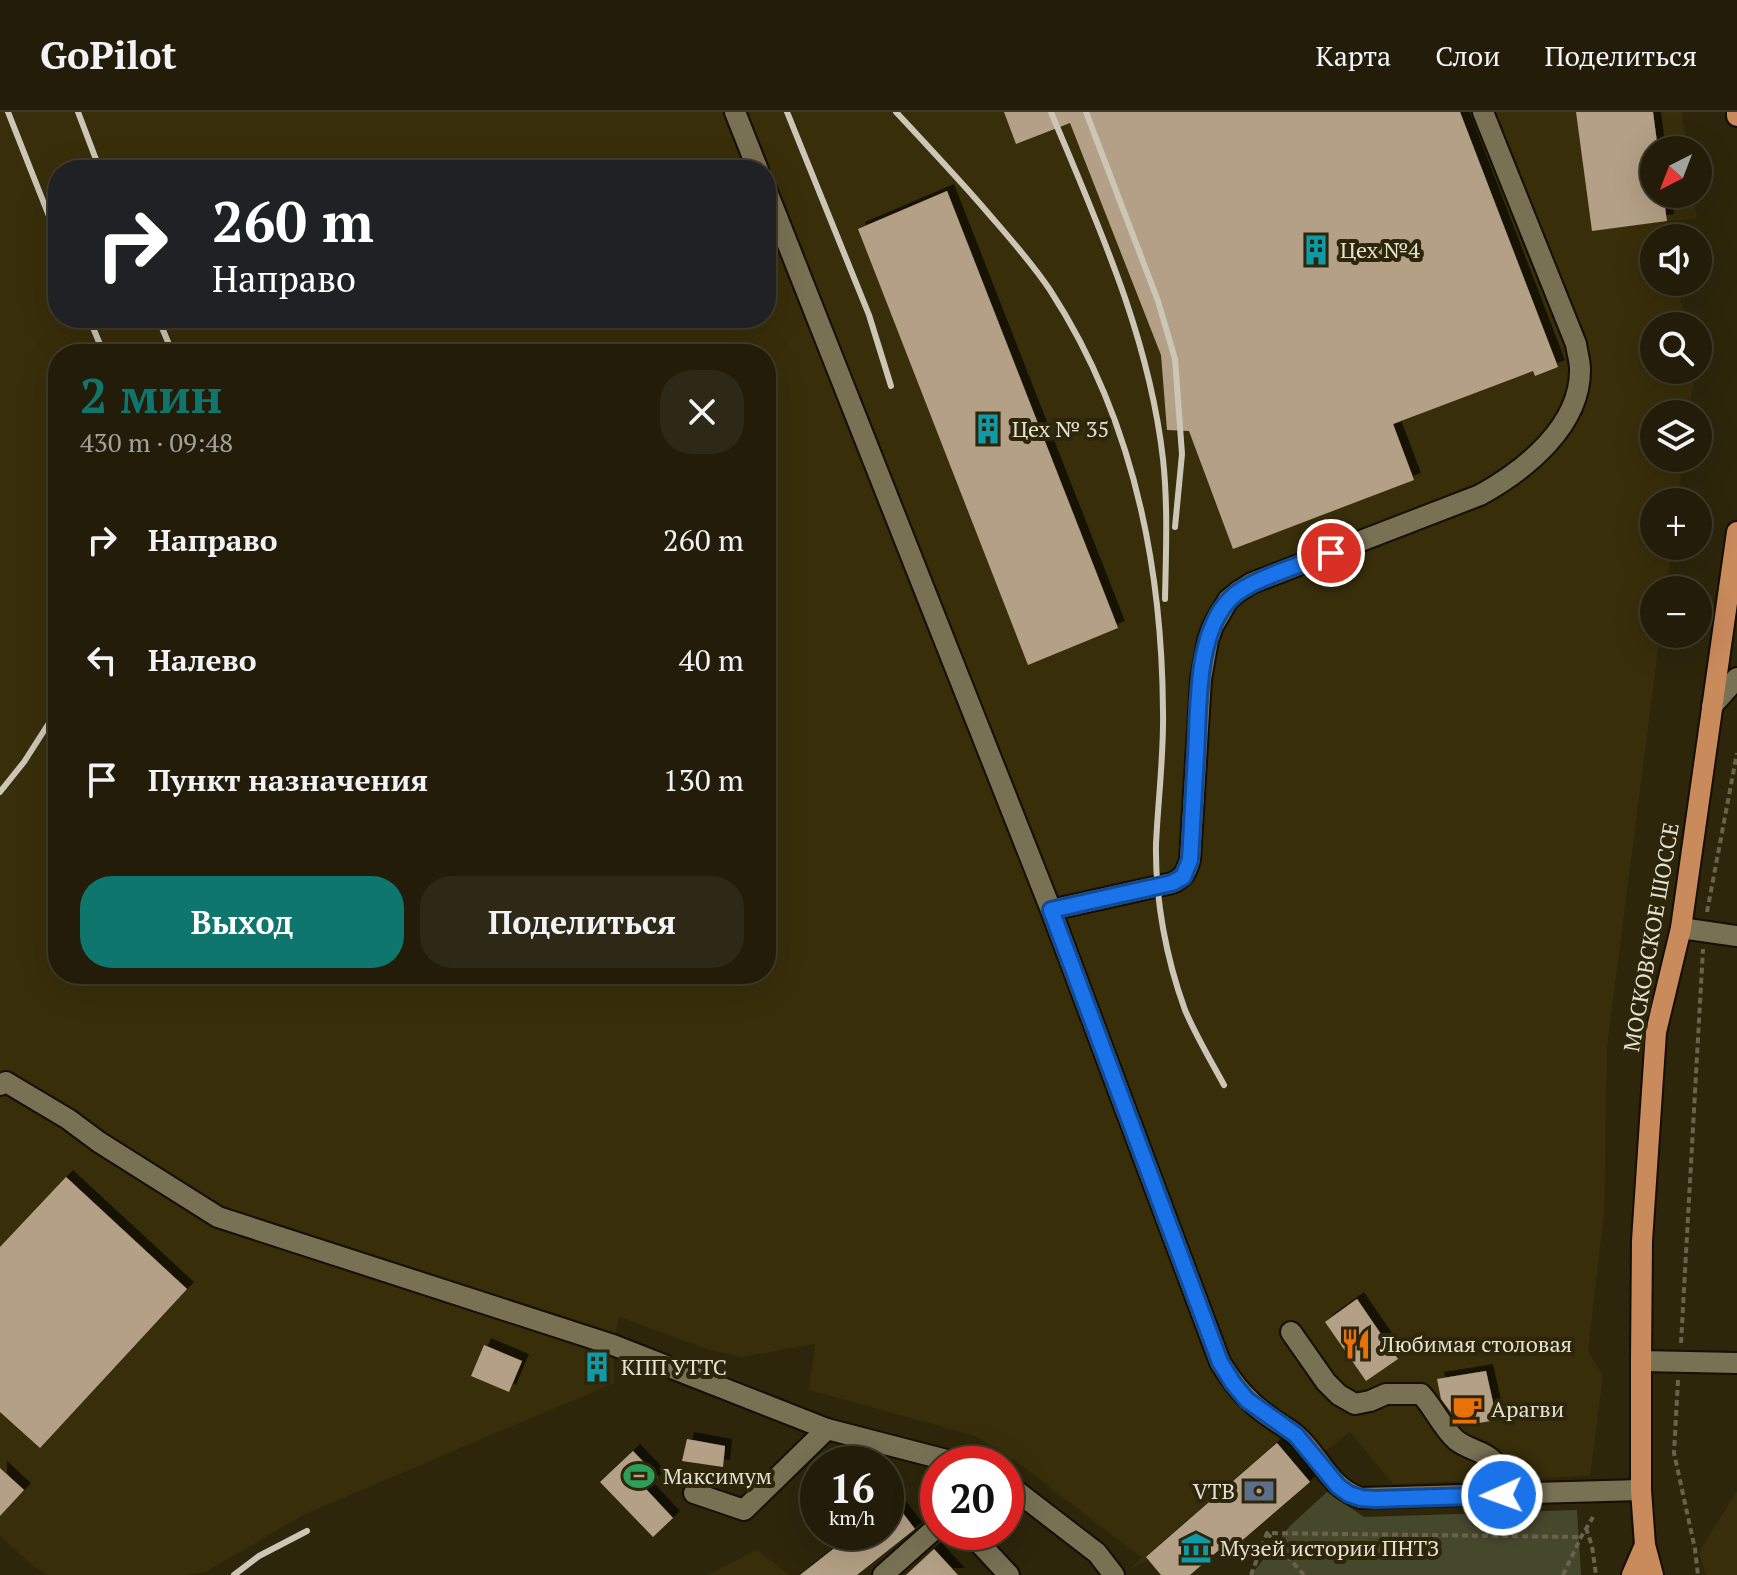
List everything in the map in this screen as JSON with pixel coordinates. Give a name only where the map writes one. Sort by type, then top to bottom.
[{"type":"main road","name":"МОСКОВСКОЕ ШОССЕ","points":[[1645,1545],[1641,1490],[1642,1241],[1656,1032],[1681,928],[1712,706],[1733,584],[1737,532]]},
{"type":"main road","points":[[1634,1575],[1645,1545]]},
{"type":"main road","points":[[1645,1545],[1653,1575]]},
{"type":"street","points":[[735,112],[754,160]]},
{"type":"street","points":[[1051,910],[1172,883],[1183,877],[1190,860],[1204,659],[1213,626],[1228,600],[1252,583],[1480,495],[1526,464],[1556,434],[1564,421],[1578,386],[1580,368],[1576,344],[1483,112]]},
{"type":"street","points":[[776,214],[1051,910],[1220,1362],[1233,1383],[1247,1400],[1296,1435],[1338,1486],[1361,1498],[1641,1490]]},
{"type":"street","points":[[1712,706],[1737,678]]},
{"type":"street","points":[[1681,928],[1737,936]]},
{"type":"street","points":[[0,1085],[6,1082],[68,1119],[218,1217],[613,1345],[827,1429],[920,1453]]},
{"type":"street","points":[[1291,1332],[1326,1382],[1339,1395],[1355,1404],[1386,1394],[1421,1394],[1454,1438],[1491,1458],[1498,1467],[1502,1495]]},
{"type":"street","points":[[1641,1361],[1737,1363]]},
{"type":"street","points":[[694,1493],[744,1510],[827,1429]]},
{"type":"street","points":[[1024,1497],[1097,1553],[1114,1575]]},
{"type":"street","points":[[883,1575],[920,1542]]},
{"type":"street","points":[[986,1550],[1009,1575]]},
{"type":"path","points":[[1698,1575],[1674,1453],[1704,931],[1737,753]]},
{"type":"path","points":[[1563,1575],[1593,1517]]},
{"type":"path","points":[[1586,1528],[1596,1575]]},
{"type":"path","points":[[1267,1533],[1581,1537]]},
{"type":"path","points":[[1251,1575],[1267,1533]]},
{"type":"path","points":[[1267,1533],[1304,1575]]},
{"type":"shaded area","points":[[0,112],[1682,112],[1685,136],[1640,136],[1640,208],[1695,208],[1697,219],[1667,221],[1668,224],[1640,224],[1640,296],[1680,296],[1683,312],[1640,312],[1640,384],[1693,384],[1691,400],[1640,400],[1640,472],[1681,472],[1680,488],[1640,488],[1640,560],[1670,560],[1668,576],[1640,576],[1640,648],[1658,648],[1607,1047],[1604,1212],[1588,1351],[1603,1376],[1590,1476],[1393,1484],[1350,1432],[1287,1480],[1129,1570],[1142,1558],[1024,1467],[1024,1446],[991,1446],[975,1436],[809,1390],[815,1344],[742,1357],[707,1349],[619,1317],[613,1345],[614,1383],[305,1514],[205,1572],[184,1575],[47,1575],[0,1536]]},
{"type":"shaded area","points":[[1737,1491],[1737,1575],[1706,1575],[1699,1552]]},
{"type":"shaded area","points":[[757,1550],[790,1575],[708,1575]]},
{"type":"green space","points":[[1327,1492],[1364,1517],[1577,1510],[1581,1575],[1251,1575],[1290,1526]]},
{"type":"building","name":"Цех №4","points":[[1004,112],[1460,112],[1558,367],[1535,376],[1533,371],[1393,424],[1414,480],[1233,549],[1189,431],[1167,430],[1161,355],[1070,123],[1016,144]]},
{"type":"building","points":[[1576,112],[1653,112],[1656,136],[1640,136],[1640,208],[1665,208],[1667,221],[1592,231]]},
{"type":"building","name":"Цех № 35","points":[[947,191],[1118,628],[1028,665],[858,229]]},
{"type":"building","points":[[66,1177],[187,1289],[40,1448],[0,1412],[0,1247]]},
{"type":"building","points":[[1357,1299],[1398,1359],[1366,1381],[1325,1322]]},
{"type":"building","points":[[484,1345],[522,1361],[509,1392],[471,1376]]},
{"type":"building","points":[[1486,1371],[1497,1420],[1461,1426],[1441,1399],[1437,1379]]},
{"type":"building","points":[[687,1439],[725,1446],[723,1467],[682,1461]]},
{"type":"building","points":[[1277,1443],[1310,1482],[1224,1556],[1219,1550],[1190,1575],[1161,1575],[1146,1557]]},
{"type":"building","points":[[633,1451],[658,1477],[646,1489],[673,1518],[653,1537],[600,1482]]},
{"type":"building","points":[[0,1468],[24,1490],[0,1516]]},
{"type":"building","points":[[904,1515],[915,1529],[904,1538]]},
{"type":"building","points":[[832,1550],[889,1550],[857,1575],[800,1575]]},
{"type":"building","points":[[935,1550],[958,1575],[906,1575]]},
{"type":"railway","points":[[8,112],[48,214]]},
{"type":"railway","points":[[78,112],[96,160]]},
{"type":"railway","points":[[787,112],[869,315],[891,386]]},
{"type":"railway","points":[[896,112],[982,206],[1050,290],[1078,338],[1122,440],[1148,546],[1161,656],[1163,744],[1156,844],[1157,886],[1163,928],[1185,1010],[1224,1085]]},
{"type":"railway","points":[[1051,112],[1119,282],[1146,369],[1165,476],[1165,599]]},
{"type":"railway","points":[[1086,112],[1158,301],[1175,359],[1182,454],[1175,527]]},
{"type":"railway","points":[[93,328],[100,344]]},
{"type":"railway","points":[[162,328],[169,344]]},
{"type":"railway","points":[[0,792],[48,725]]},
{"type":"railway","points":[[234,1575],[259,1556],[307,1531]]},
{"type":"place","name":"Цех №4","points":[[1316,250]]},
{"type":"place","name":"Цех № 35","points":[[988,429]]},
{"type":"place","name":"Любимая столовая","points":[[1356,1344]]},
{"type":"place","name":"КПП УТТС","points":[[597,1367]]},
{"type":"place","name":"Арагви","points":[[1467,1409]]},
{"type":"place","name":"Максимум","points":[[639,1476]]},
{"type":"place","name":"VTB","points":[[1259,1491]]},
{"type":"place","name":"Музей истории ПНТЗ","points":[[1196,1548]]},
{"type":"route","points":[[1331,553],[1252,583],[1239,591],[1228,600],[1213,626],[1201,679],[1190,860],[1183,877],[1172,883],[1051,910],[1220,1362],[1233,1383],[1247,1400],[1296,1435],[1338,1486],[1349,1494],[1375,1499],[1502,1495]]}]
